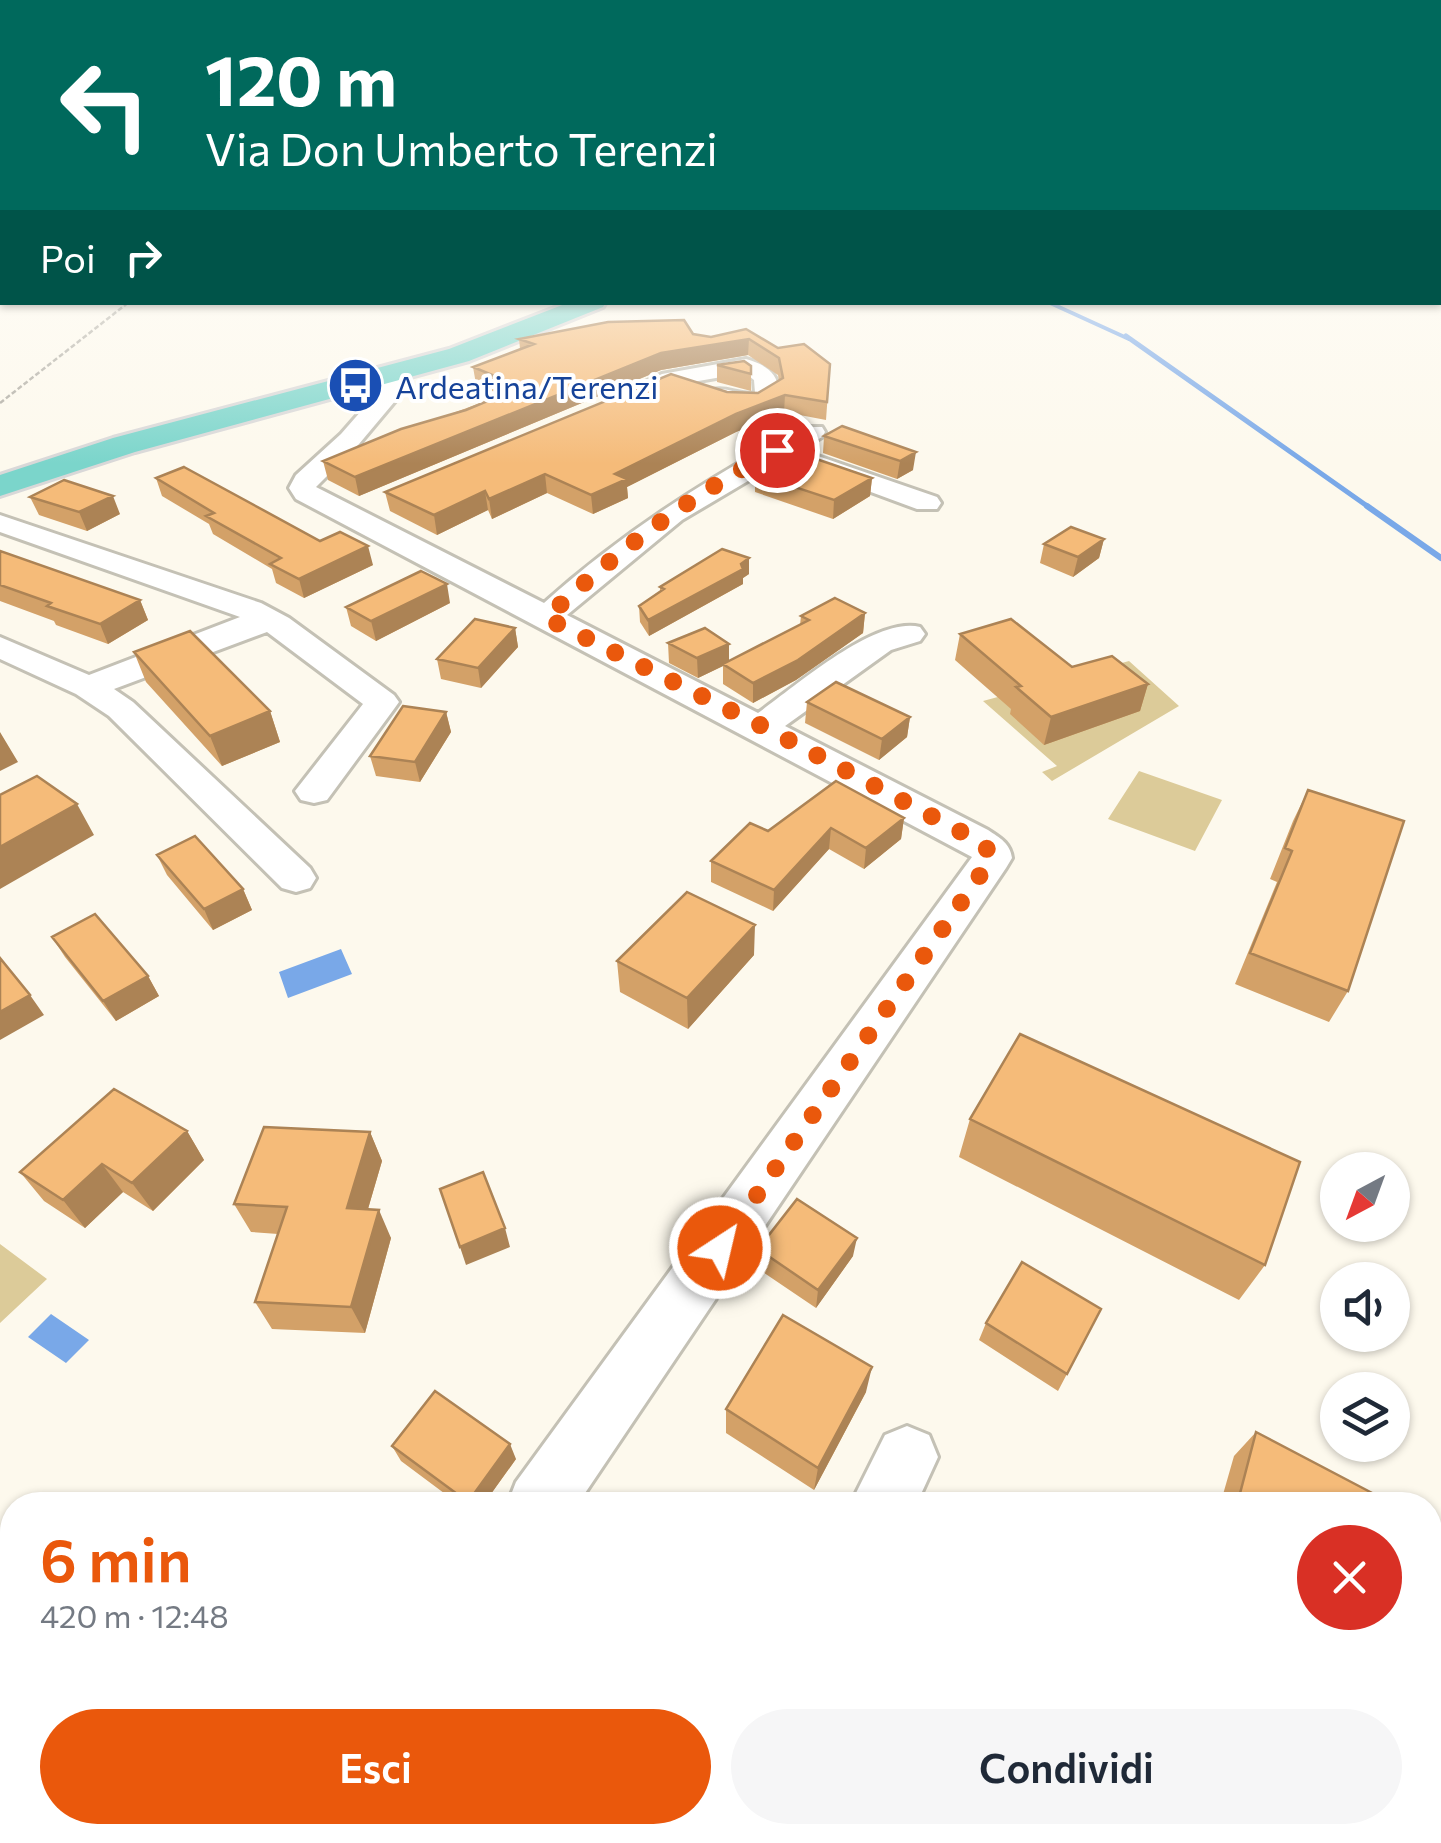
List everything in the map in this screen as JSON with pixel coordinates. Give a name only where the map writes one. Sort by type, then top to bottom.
[{"type":"main road","points":[[0,486],[124,445],[493,344],[587,305]]},
{"type":"street","points":[[388,374],[397,384],[302,485],[306,493],[364,507],[546,618],[762,726],[984,844],[992,858],[548,1492]]},
{"type":"street","points":[[598,409],[670,378]]},
{"type":"street","points":[[546,618],[640,535],[714,484],[813,432]]},
{"type":"street","points":[[777,450],[927,503]]},
{"type":"street","points":[[0,523],[193,586],[382,702],[314,790]]},
{"type":"street","points":[[88,687],[253,623]]},
{"type":"street","points":[[762,726],[880,643],[909,634]]},
{"type":"street","points":[[0,646],[88,687],[132,718],[296,878]]},
{"type":"path","points":[[0,403],[125,305]]},
{"type":"shaded area","points":[[1129,661],[1179,706],[1052,781],[1042,772],[1057,766],[983,701]]},
{"type":"shaded area","points":[[1139,771],[1222,800],[1195,851],[1108,819]]},
{"type":"shaded area","points":[[0,1244],[47,1279],[0,1323]]},
{"type":"water","points":[[341,949],[352,974],[288,998],[279,972]]},
{"type":"water","points":[[51,1314],[89,1340],[66,1363],[28,1337]]},
{"type":"building","points":[[684,320],[693,334],[711,337],[746,329],[778,348],[804,344],[830,364],[827,402],[785,395],[736,414],[615,474],[627,479],[591,495],[545,474],[489,499],[485,491],[434,515],[385,492],[671,374],[727,392],[758,393],[783,378],[779,358],[749,339],[661,353],[355,477],[323,461],[521,387],[473,367],[534,344],[519,339],[608,322]]},
{"type":"building","points":[[744,361],[751,366],[751,374],[717,365]]},
{"type":"building","points":[[842,426],[916,452],[900,461],[824,436]]},
{"type":"building","points":[[796,452],[872,478],[834,500],[755,474]]},
{"type":"building","points":[[184,467],[320,541],[340,532],[368,546],[299,579],[270,564],[281,558],[206,516],[214,513],[156,478]]},
{"type":"building","points":[[64,480],[113,496],[79,512],[30,497]]},
{"type":"building","points":[[1071,527],[1104,539],[1078,557],[1044,544]]},
{"type":"building","points":[[722,549],[749,558],[741,564],[743,569],[648,620],[639,606],[664,589],[660,587]]},
{"type":"building","points":[[0,551],[140,600],[100,624],[47,606],[51,603],[0,585]]},
{"type":"building","points":[[421,571],[447,584],[371,621],[346,607]]},
{"type":"building","points":[[835,598],[865,613],[798,660],[753,683],[723,664],[809,620],[801,616]]},
{"type":"building","points":[[475,619],[515,628],[478,668],[437,659]]},
{"type":"building","points":[[1011,619],[1072,667],[1112,656],[1148,684],[1051,717],[960,634]]},
{"type":"building","points":[[705,628],[729,644],[697,658],[668,643]]},
{"type":"building","points":[[190,631],[270,711],[210,736],[134,652]]},
{"type":"building","points":[[836,682],[910,717],[882,739],[807,702]]},
{"type":"building","points":[[403,706],[446,712],[415,762],[370,756]]},
{"type":"building","points":[[37,776],[77,804],[0,847],[0,795]]},
{"type":"building","points":[[836,781],[904,818],[866,848],[831,828],[774,890],[711,861],[750,823],[768,831]]},
{"type":"building","points":[[1308,790],[1404,821],[1348,991],[1250,953],[1292,851],[1285,848]]},
{"type":"building","points":[[195,836],[243,889],[204,909],[157,855]]},
{"type":"building","points":[[687,892],[755,925],[687,998],[617,961]]},
{"type":"building","points":[[95,914],[148,976],[103,1001],[52,937]]},
{"type":"building","points":[[0,958],[30,995],[0,1012]]},
{"type":"building","points":[[1020,1034],[1300,1162],[1265,1265],[970,1119]]},
{"type":"building","points":[[114,1089],[187,1131],[132,1183],[102,1164],[63,1200],[20,1172]]},
{"type":"building","points":[[264,1127],[370,1132],[347,1208],[379,1210],[351,1307],[255,1302],[287,1207],[234,1204]]},
{"type":"building","points":[[483,1172],[505,1228],[460,1247],[440,1189]]},
{"type":"building","points":[[797,1199],[857,1238],[818,1290],[758,1249]]},
{"type":"building","points":[[1022,1262],[1101,1309],[1067,1374],[986,1323]]},
{"type":"building","points":[[783,1315],[872,1367],[818,1468],[726,1409]]},
{"type":"building","points":[[435,1391],[510,1444],[475,1492],[454,1492],[392,1446]]},
{"type":"building","points":[[1256,1432],[1370,1492],[1240,1492]]},
{"type":"waterway","points":[[1055,305],[1129,339]]},
{"type":"waterway","points":[[1126,336],[1370,508]]},
{"type":"waterway","points":[[1367,506],[1441,558]]},
{"type":"place","name":"Ardeatina/Terenzi","points":[[356,386]]},
{"type":"route","points":[[720,1248],[992,858],[984,844],[762,726],[546,618],[649,528],[728,476],[777,450]]}]
